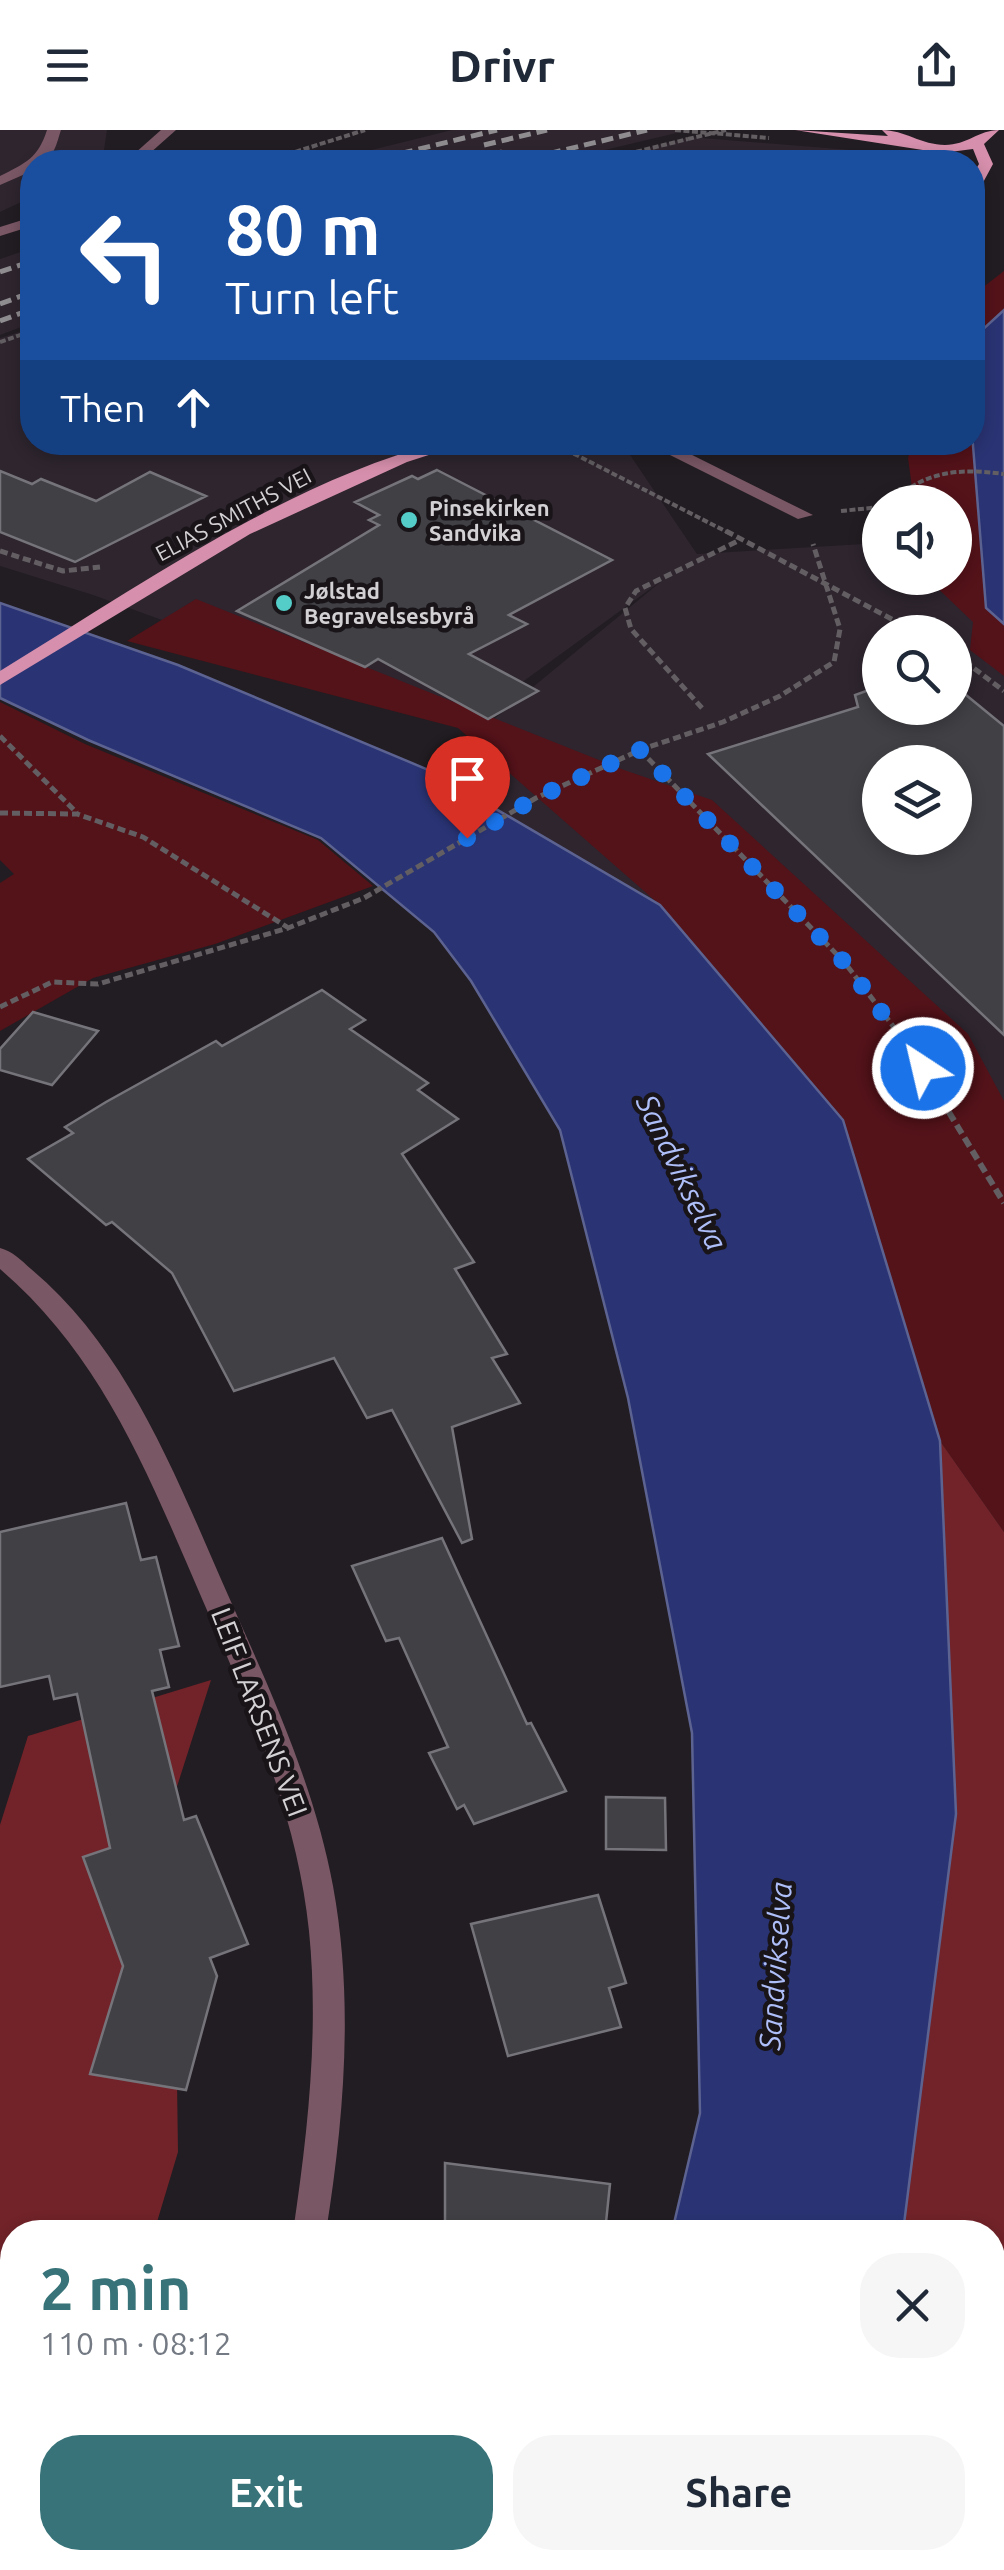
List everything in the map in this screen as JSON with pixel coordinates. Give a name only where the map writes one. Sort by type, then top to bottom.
[{"type":"main road","points":[[802,130],[954,148],[984,138],[1004,138]]},
{"type":"main road","points":[[888,130],[922,150]]},
{"type":"main road","name":"ELIAS SMITHS VEI","points":[[401,458],[405,455]]},
{"type":"main road","name":"ELIAS SMITHS VEI","points":[[0,678],[244,530],[412,455]]},
{"type":"street","points":[[143,150],[159,142],[169,130]]},
{"type":"street","points":[[679,455],[804,515]]},
{"type":"street","name":"LEIF LARSENS VEI","points":[[0,1256],[37,1285],[71,1322],[106,1368],[145,1436],[269,1718],[305,1824],[324,1927],[330,2007],[327,2115],[312,2220]]},
{"type":"path","points":[[301,150],[365,130]]},
{"type":"path","points":[[644,150],[726,130]]},
{"type":"path","points":[[577,455],[885,615]]},
{"type":"path","points":[[909,485],[950,467],[1004,474]]},
{"type":"path","points":[[0,1007],[52,982],[98,984],[288,928],[364,898],[536,798],[640,750],[723,722],[780,696],[834,662],[840,630],[804,515]]},
{"type":"path","points":[[702,708],[631,629],[625,608],[636,592],[742,540]]},
{"type":"path","points":[[0,551],[40,565],[79,572],[110,562]]},
{"type":"path","points":[[972,667],[1004,692]]},
{"type":"path","points":[[0,736],[78,814]]},
{"type":"path","points":[[640,750],[845,963],[905,1040],[976,1151],[1004,1203]]},
{"type":"path","points":[[0,813],[78,814],[143,837],[288,928]]},
{"type":"shaded area","points":[[0,130],[107,130],[104,150],[20,150],[20,203],[0,212]]},
{"type":"shaded area","points":[[452,130],[689,130],[605,150],[371,150]]},
{"type":"shaded area","points":[[690,137],[851,150],[641,150]]},
{"type":"shaded area","points":[[20,252],[20,328],[0,335],[0,259]]},
{"type":"shaded area","points":[[1004,271],[1004,310],[985,327],[985,286]]},
{"type":"shaded area","points":[[20,332],[20,455],[630,455],[697,554],[862,544],[862,595],[972,595],[972,548],[979,536],[986,608],[1004,624],[1004,1532],[940,1441],[843,1120],[660,905],[431,771],[664,579],[459,728],[93,595],[0,566],[0,338]]},
{"type":"shaded area","points":[[909,455],[975,455],[986,608],[1004,624],[1004,676],[972,652],[972,615],[966,615],[945,595],[972,595],[972,485],[912,485]]},
{"type":"shaded area","points":[[196,599],[624,770],[712,800],[968,1034],[1004,1101],[1004,1532],[940,1441],[843,1120],[660,905],[458,728],[127,641]]},
{"type":"shaded area","points":[[0,702],[85,744],[318,840],[373,886],[215,944],[93,978],[0,1031],[0,883],[14,874],[0,860]]},
{"type":"shaded area","points":[[940,1441],[1004,1532],[1004,2220],[905,2220],[956,1814]]},
{"type":"shaded area","points":[[211,1680],[173,1799],[178,2152],[158,2220],[0,2220],[0,1825],[28,1736]]},
{"type":"water","points":[[1004,310],[1004,624],[986,608],[974,455],[985,455],[985,327]]},
{"type":"water","name":"Sandvikselva","points":[[0,603],[178,665],[431,771],[660,905],[843,1120],[940,1441],[956,1814],[905,2220],[675,2220],[700,2113],[692,1733],[628,1398],[560,1130],[471,981],[434,932],[321,838],[88,740],[0,698]]},
{"type":"building","points":[[437,470],[612,560],[509,615],[527,624],[469,654],[538,691],[488,719],[378,659],[365,667],[237,611],[379,525],[369,520],[379,515],[355,502],[412,476],[418,479]]},
{"type":"building","points":[[0,471],[32,484],[41,479],[96,501],[150,472],[206,496],[75,562],[0,532]]},
{"type":"building","points":[[862,692],[862,725],[972,725],[972,700],[1004,726],[1004,1035],[708,754],[858,707],[855,695]]},
{"type":"building","points":[[322,990],[365,1020],[350,1029],[428,1083],[418,1090],[458,1119],[402,1154],[474,1262],[455,1269],[507,1354],[492,1358],[520,1403],[452,1427],[472,1539],[462,1543],[392,1410],[367,1418],[334,1358],[234,1391],[172,1273],[112,1222],[106,1225],[28,1159],[73,1133],[65,1127],[106,1102],[216,1041],[222,1046]]},
{"type":"building","points":[[33,1012],[98,1031],[52,1085],[0,1070],[0,1049]]},
{"type":"building","points":[[126,1503],[141,1560],[156,1557],[179,1646],[160,1650],[169,1687],[152,1691],[184,1820],[196,1816],[248,1944],[210,1958],[217,1976],[186,2090],[90,2074],[123,1966],[83,1857],[110,1848],[77,1694],[54,1699],[49,1676],[0,1687],[0,1532]]},
{"type":"building","points":[[442,1538],[527,1724],[531,1723],[566,1791],[474,1824],[464,1805],[457,1809],[429,1753],[448,1747],[399,1638],[386,1641],[352,1566]]},
{"type":"building","points":[[606,1797],[665,1798],[666,1850],[606,1849]]},
{"type":"building","points":[[598,1895],[626,1983],[609,1988],[621,2027],[508,2056],[471,1924]]},
{"type":"building","points":[[445,2163],[610,2184],[606,2220],[445,2220]]},
{"type":"railway","points":[[415,150],[497,130]]},
{"type":"railway","points":[[484,145],[547,130]]},
{"type":"railway","points":[[564,150],[647,130]]},
{"type":"railway","points":[[0,272],[20,265]]},
{"type":"railway","points":[[0,304],[20,296]]},
{"type":"railway","points":[[0,321],[20,314]]},
{"type":"place","name":"Pinsekirken Sandvika","points":[[409,520]]},
{"type":"place","name":"Jølstad Begravelsesbyrå","points":[[284,603]]},
{"type":"route","points":[[467,838],[536,798],[640,750],[845,963],[923,1068]]}]
